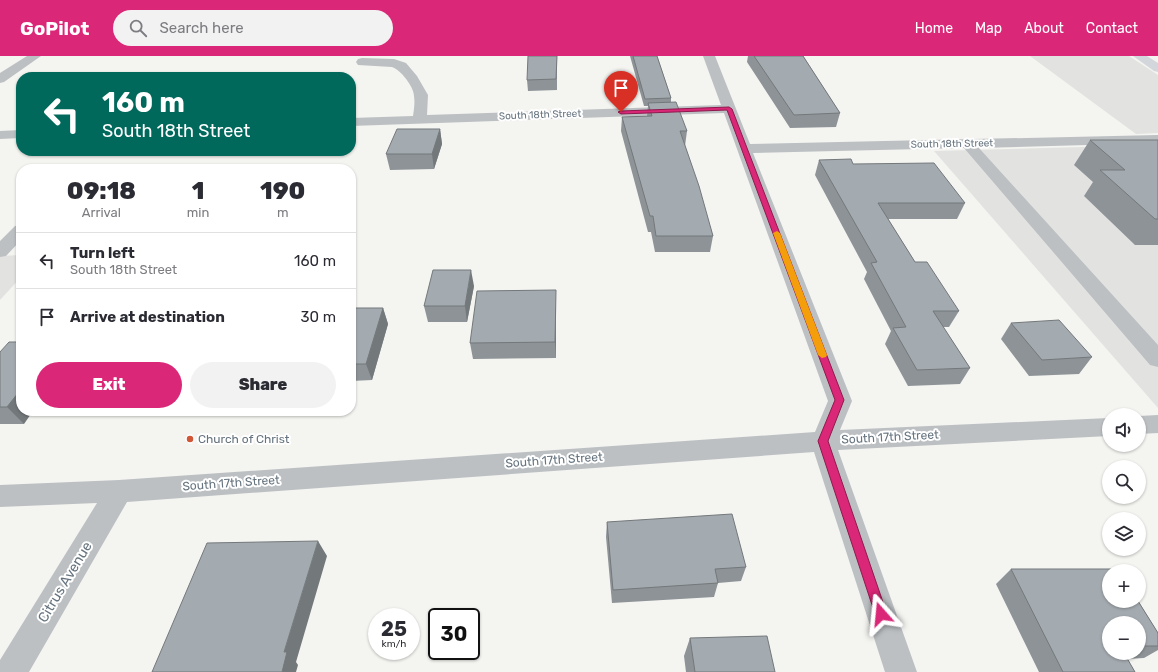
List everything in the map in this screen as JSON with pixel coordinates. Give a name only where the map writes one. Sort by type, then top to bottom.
[{"type":"main road","points":[[1140,56],[1158,68]]},
{"type":"street","points":[[0,79],[35,56]]},
{"type":"street","points":[[709,56],[840,400],[823,441],[900,672]]},
{"type":"street","points":[[362,62],[394,63],[402,66],[411,76],[421,95],[420,120]]},
{"type":"street","name":"South 18th Street","points":[[356,122],[729,109]]},
{"type":"street","points":[[0,135],[16,134]]},
{"type":"street","name":"South 18th Street","points":[[745,149],[1158,139]]},
{"type":"street","points":[[968,144],[1158,359]]},
{"type":"street","points":[[0,252],[16,235]]},
{"type":"street","points":[[1146,425],[1158,424]]},
{"type":"street","name":"South 17th Street","points":[[0,496],[118,492],[823,441],[1102,427]]},
{"type":"street","name":"Citrus Avenue","points":[[11,672],[118,492]]},
{"type":"shaded area","points":[[1030,56],[1129,56],[1158,75],[1158,133],[1136,134]]},
{"type":"shaded area","points":[[1158,145],[1158,408],[934,151]]},
{"type":"shaded area","points":[[16,255],[16,282],[0,300],[0,256]]},
{"type":"building","points":[[528,56],[557,56],[556,79],[527,80]]},
{"type":"building","points":[[633,56],[657,56],[671,98],[645,99]]},
{"type":"building","points":[[754,56],[803,56],[840,113],[794,115]]},
{"type":"building","points":[[676,102],[687,131],[680,131],[699,186],[713,236],[656,236],[653,216],[650,216],[622,117],[652,116],[648,103]]},
{"type":"building","points":[[397,129],[440,129],[432,154],[386,154]]},
{"type":"building","points":[[1090,140],[1158,140],[1158,219],[1155,219],[1100,170],[1125,170]]},
{"type":"building","points":[[851,159],[853,164],[934,163],[965,203],[878,203],[915,262],[927,262],[959,311],[933,311],[970,368],[917,370],[893,328],[906,327],[871,263],[877,262],[819,160]]},
{"type":"building","points":[[433,270],[471,270],[465,306],[424,306]]},
{"type":"building","points":[[556,290],[555,342],[470,343],[477,291]]},
{"type":"building","points":[[356,308],[383,308],[366,364],[356,364]]},
{"type":"building","points":[[1059,320],[1092,357],[1042,360],[1011,323]]},
{"type":"building","points":[[9,342],[16,342],[16,396],[7,407],[0,407],[0,352]]},
{"type":"building","points":[[732,514],[746,567],[715,569],[718,583],[613,590],[607,522]]},
{"type":"building","points":[[318,541],[284,652],[287,652],[282,672],[152,672],[207,543]]},
{"type":"building","points":[[1011,569],[1102,569],[1102,608],[1142,608],[1158,633],[1158,646],[1146,646],[1146,616],[1102,616],[1102,660],[1128,660],[1135,672],[1063,672]]},
{"type":"building","points":[[767,636],[775,672],[695,672],[690,638]]},
{"type":"slow traffic","points":[[777,233],[822,355]]},
{"type":"place","name":"Church of Christ","points":[[190,439]]},
{"type":"route","points":[[621,112],[729,109],[840,400],[823,441],[881,614]]}]
